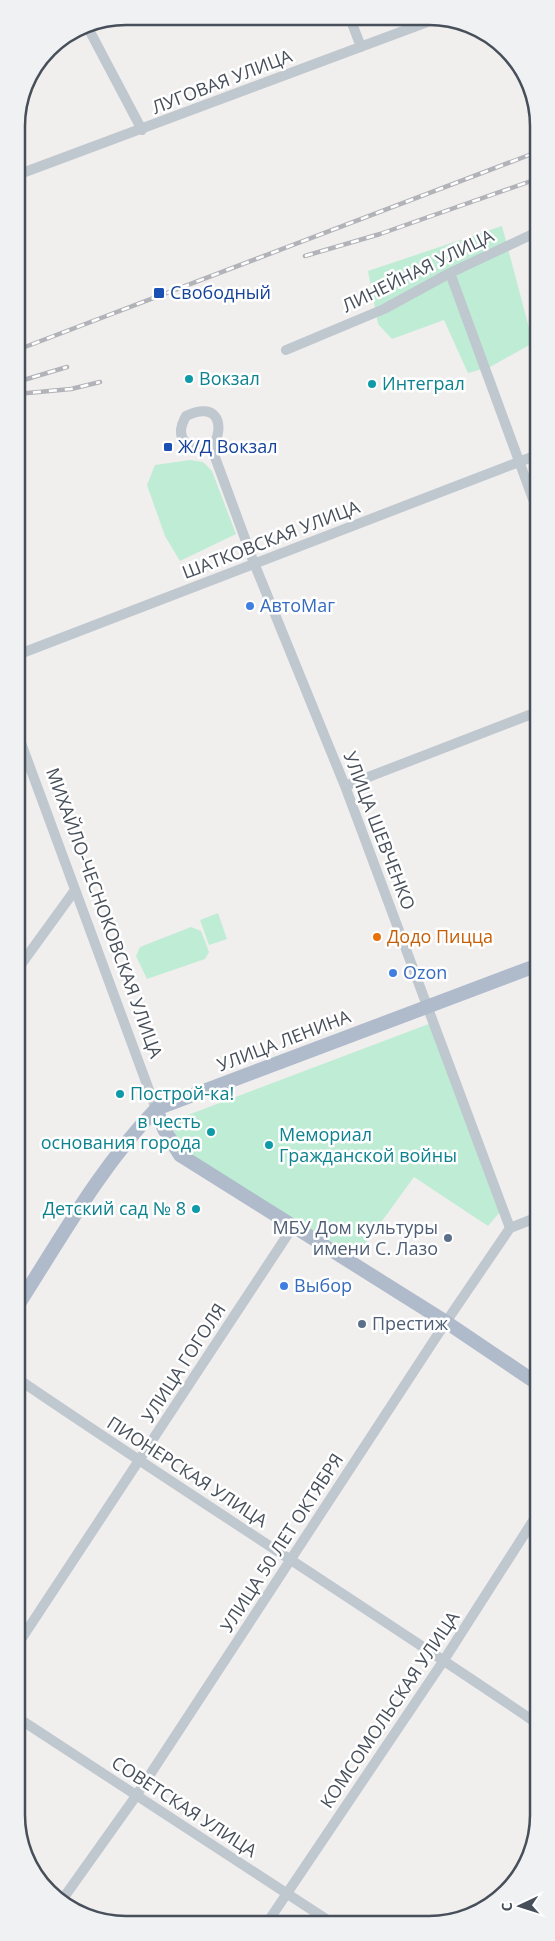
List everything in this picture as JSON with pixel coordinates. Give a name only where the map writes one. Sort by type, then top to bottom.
[{"type":"main road","name":"УЛИЦА ЛЕНИНА","points":[[25,1294],[80,1208],[132,1135],[156,1109],[530,968]]},
{"type":"main road","name":"МИХАЙЛО-ЧЕСНОКОВСКАЯ УЛИЦА","points":[[156,1109],[164,1129],[180,1155],[446,1322],[530,1379]]},
{"type":"street","points":[[353,25],[361,47]]},
{"type":"street","name":"ЛУГОВАЯ УЛИЦА","points":[[25,172],[142,130],[419,25]]},
{"type":"street","points":[[90,32],[142,130]]},
{"type":"street","name":"ЛИНЕЙНАЯ УЛИЦА","points":[[286,350],[384,309],[450,273],[530,235]]},
{"type":"street","points":[[450,273],[530,492]]},
{"type":"street","name":"УЛИЦА ШЕВЧЕНКО","points":[[212,449],[254,563],[345,786],[510,1228]]},
{"type":"street","name":"ШАТКОВСКАЯ УЛИЦА","points":[[25,651],[403,508],[530,458]]},
{"type":"street","points":[[345,786],[530,715]]},
{"type":"street","name":"МИХАЙЛО-ЧЕСНОКОВСКАЯ УЛИЦА","points":[[25,754],[156,1109]]},
{"type":"street","points":[[25,959],[75,890]]},
{"type":"street","points":[[510,1228],[530,1220]]},
{"type":"street","name":"УЛИЦА ГОГОЛЯ","points":[[25,1633],[294,1225]]},
{"type":"street","name":"УЛИЦА 50 ЛЕТ ОКТЯБРЯ","points":[[65,1895],[136,1796],[446,1322],[510,1228]]},
{"type":"street","name":"ПИОНЕРСКАЯ УЛИЦА","points":[[25,1384],[530,1719]]},
{"type":"street","name":"КОМСОМОЛЬСКАЯ УЛИЦА","points":[[272,1916],[444,1660],[530,1526]]},
{"type":"street","name":"СОВЕТСКАЯ УЛИЦА","points":[[25,1723],[136,1796],[288,1892],[322,1916]]},
{"type":"green space","points":[[502,226],[530,332],[530,345],[490,367],[468,373],[444,320],[392,339],[378,324],[368,271]]},
{"type":"green space","points":[[190,460],[203,462],[212,471],[236,534],[180,561],[165,536],[147,485],[155,465]]},
{"type":"green space","points":[[218,913],[227,939],[209,945],[200,920]]},
{"type":"green space","points":[[191,927],[201,931],[209,952],[205,959],[147,979],[136,956],[140,947]]},
{"type":"green space","points":[[434,1022],[500,1212],[488,1226],[414,1177],[358,1254],[282,1218],[180,1155],[172,1121]]},
{"type":"railway","points":[[25,347],[530,155]]},
{"type":"railway","points":[[305,256],[380,234],[530,181]]},
{"type":"railway","points":[[25,380],[67,367]]},
{"type":"railway","points":[[25,393],[71,389],[100,382]]},
{"type":"place","name":"Свободный","points":[[159,293]]},
{"type":"place","name":"Вокзал","points":[[189,379]]},
{"type":"place","name":"Интеграл","points":[[372,384]]},
{"type":"place","name":"Ж/Д Вокзал","points":[[168,447]]},
{"type":"place","name":"АвтоМаг","points":[[250,606]]},
{"type":"place","name":"Додо Пицца","points":[[377,937]]},
{"type":"place","name":"Ozon","points":[[393,973]]},
{"type":"place","name":"Построй-ка!","points":[[120,1094]]},
{"type":"place","name":"в честь основания города","points":[[211,1132]]},
{"type":"place","name":"Мемориал Гражданской войны","points":[[269,1145]]},
{"type":"place","name":"Детский сад № 8","points":[[196,1209]]},
{"type":"place","name":"МБУ Дом культуры имени С. Лазо","points":[[448,1238]]},
{"type":"place","name":"Выбор","points":[[284,1286]]},
{"type":"place","name":"Престиж","points":[[362,1324]]}]
